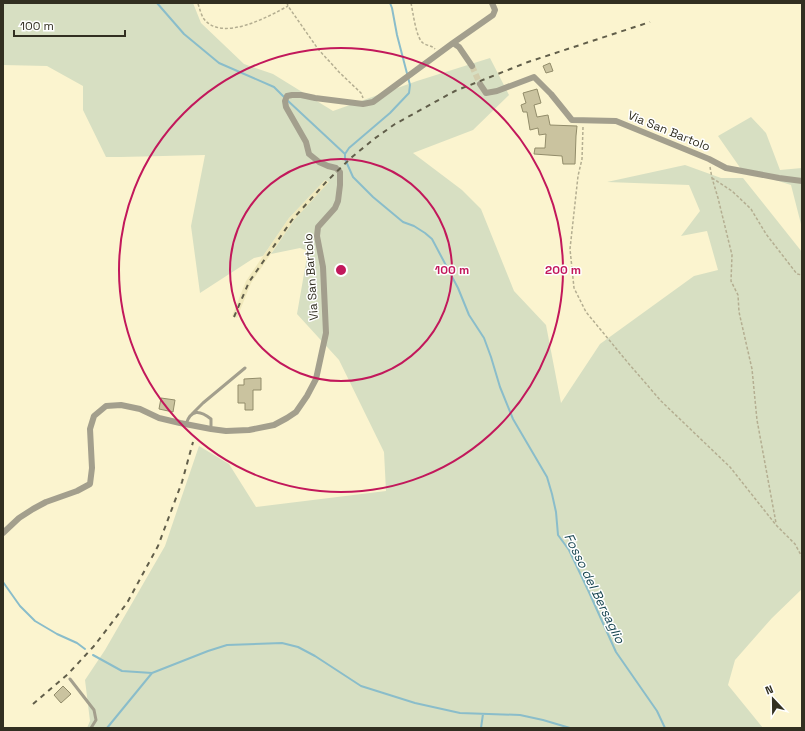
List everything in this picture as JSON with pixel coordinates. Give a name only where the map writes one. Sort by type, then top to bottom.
[{"type":"street","points":[[366,103],[373,102],[493,15],[495,10],[492,3]]},
{"type":"street","points":[[453,43],[460,47],[472,66]]},
{"type":"street","name":"Via San Bartolo","points":[[480,84],[486,93],[496,91],[534,77],[551,94],[572,120],[583,119],[616,121],[709,159],[726,168],[802,181]]},
{"type":"street","name":"Via San Bartolo","points":[[3,533],[19,518],[33,509],[90,484],[92,468],[90,429],[94,416],[106,406],[121,405],[140,409],[160,418],[226,431],[249,430],[274,424],[296,412],[316,379],[326,334],[323,268],[318,227],[337,204],[340,185],[340,172],[336,168],[319,162],[309,154],[306,142],[286,107],[286,99],[292,95],[301,95],[363,104],[366,103]]},
{"type":"lane","points":[[186,424],[188,418],[203,403],[245,368]]},
{"type":"lane","points":[[192,414],[199,412],[205,414],[211,419],[211,429]]},
{"type":"lane","points":[[70,678],[94,710],[96,720],[91,728]]},
{"type":"path","points":[[287,3],[318,48],[340,73],[361,93],[366,103]]},
{"type":"path","points":[[411,3],[420,40],[434,48],[438,54]]},
{"type":"path","points":[[198,4],[204,19],[214,26],[222,29],[234,28],[251,23],[268,17],[288,6]]},
{"type":"path","points":[[583,119],[582,159],[578,176],[570,249],[574,288],[586,312],[629,364],[661,401],[730,467],[776,525],[795,544],[802,557]]},
{"type":"path","points":[[709,159],[712,178],[732,255],[731,281],[738,295],[739,312],[752,369],[757,420],[776,525]]},
{"type":"path","points":[[712,178],[732,191],[751,209],[766,234],[798,274],[802,275]]},
{"type":"shaded area","points":[[325,180],[329,183],[294,220],[251,283],[237,318],[232,316],[246,281],[289,218]]},
{"type":"green space","points":[[3,3],[193,3],[201,23],[244,64],[273,74],[333,111],[417,81],[490,58],[509,95],[473,130],[413,153],[462,190],[481,209],[514,291],[546,325],[561,403],[600,344],[694,276],[718,270],[707,231],[681,236],[700,211],[689,185],[607,182],[685,165],[721,178],[743,178],[802,252],[802,589],[772,618],[735,660],[728,685],[763,728],[87,728],[90,721],[85,680],[105,650],[165,546],[199,446],[229,464],[256,507],[386,491],[384,452],[339,360],[297,314],[308,251],[300,248],[271,254],[294,220],[329,182],[325,180],[289,218],[263,256],[254,258],[200,293],[191,226],[205,155],[106,157],[83,110],[83,86],[47,66],[3,65]]},
{"type":"green space","points":[[751,117],[766,133],[780,170],[802,168],[802,228],[791,185],[741,169],[718,136]]},
{"type":"building","points":[[550,63],[553,71],[546,73],[543,66]]},
{"type":"building","points":[[537,89],[541,103],[534,105],[537,117],[548,115],[550,125],[577,126],[575,164],[563,164],[562,156],[534,154],[535,148],[545,148],[546,134],[539,135],[538,128],[530,130],[527,112],[523,112],[521,105],[526,103],[523,93]]},
{"type":"building","points":[[261,378],[261,390],[253,390],[253,410],[245,410],[245,403],[238,403],[238,385],[244,385],[244,379]]},
{"type":"building","points":[[161,398],[175,400],[173,412],[159,409]]},
{"type":"building","points":[[63,686],[71,694],[61,703],[54,695]]},
{"type":"waterway","name":"Fosso del Bersaglio","points":[[157,3],[184,34],[219,63],[274,87],[284,97]]},
{"type":"waterway","points":[[345,154],[349,148],[390,113],[409,93],[410,85],[390,3]]},
{"type":"waterway","name":"Fosso del Bersaglio","points":[[287,100],[345,154],[345,159],[353,177],[373,197],[403,222],[414,226],[432,239],[458,288],[469,315],[484,338],[500,387],[513,419],[547,477],[556,512],[558,535],[569,550],[616,652],[657,711],[665,728]]},
{"type":"waterway","points":[[3,582],[20,606],[35,621],[57,634],[77,643],[85,649]]},
{"type":"waterway","points":[[93,655],[122,671],[152,673],[227,645],[282,643],[298,647],[315,656],[361,686],[415,703],[460,713],[520,715],[570,728]]},
{"type":"waterway","points":[[107,728],[152,673]]},
{"type":"waterway","points":[[481,728],[483,714]]},
{"type":"tunnel","points":[[472,66],[480,84]]},
{"type":"railway","points":[[234,317],[249,282],[292,220],[327,181],[352,157],[395,124],[455,91],[528,62],[650,22]]},
{"type":"railway","points":[[33,704],[68,674],[94,646],[127,603],[158,546],[182,482],[193,442]]}]
